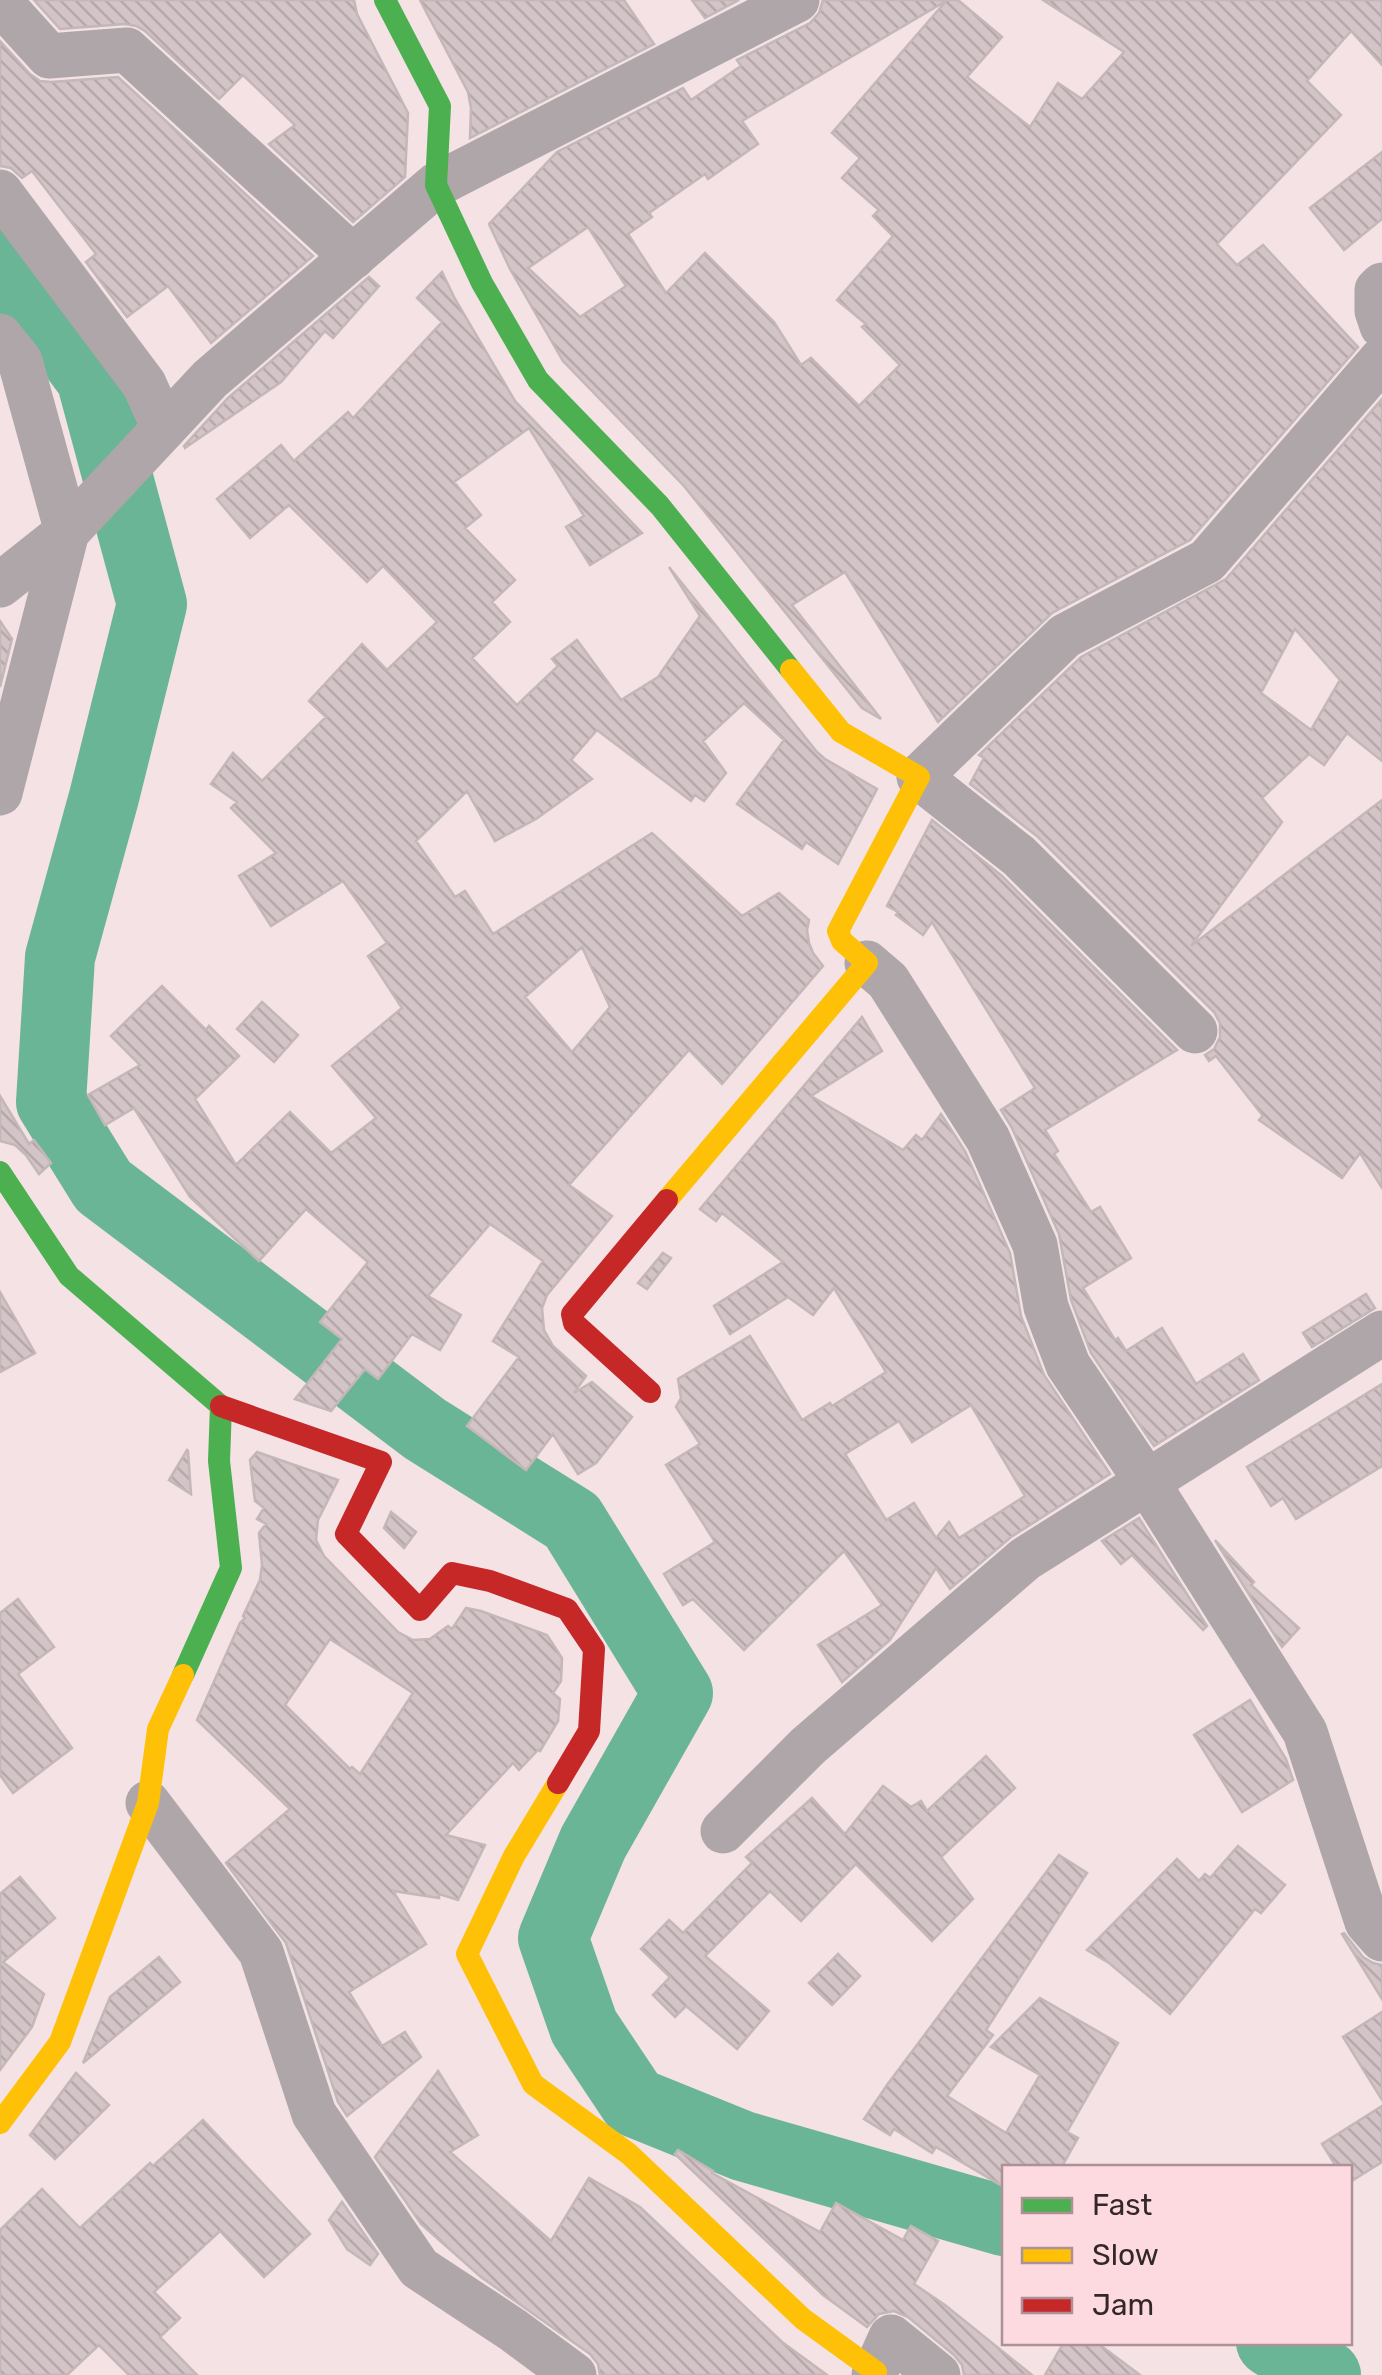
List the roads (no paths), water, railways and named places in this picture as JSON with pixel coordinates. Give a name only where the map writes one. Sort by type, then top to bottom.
[{"type":"street","points":[[385,0],[440,106],[436,185],[482,283],[538,380],[660,506],[841,732],[919,778],[1019,856],[1195,1031]]},
{"type":"street","points":[[0,585],[67,532],[210,379],[436,185],[797,0]]},
{"type":"street","points":[[0,2],[49,56],[127,50],[353,257]]},
{"type":"street","points":[[0,192],[144,384],[164,428]]},
{"type":"street","points":[[1382,286],[1377,290],[1377,311],[1382,326]]},
{"type":"street","points":[[0,336],[20,360],[67,532],[0,793]]},
{"type":"street","points":[[1382,359],[1208,561],[1065,636],[919,778],[838,931],[842,941],[888,981],[988,1139],[1036,1245],[1046,1307],[1068,1366],[1147,1482],[1305,1732],[1367,1922],[1382,1939]]},
{"type":"street","points":[[650,1392],[574,1323],[572,1314],[867,963]]},
{"type":"street","points":[[0,1172],[70,1276],[221,1406],[381,1462],[346,1534],[420,1610],[452,1572],[490,1581],[567,1609],[594,1648],[589,1731],[514,1856],[467,1954],[533,2084],[629,2154],[803,2320],[875,2373],[891,2337],[938,2375]]},
{"type":"street","points":[[724,1831],[808,1746],[1025,1560],[1382,1333]]},
{"type":"street","points":[[0,2123],[60,2042],[148,1803],[158,1729],[231,1568],[219,1461],[221,1406]]},
{"type":"street","points":[[148,1803],[261,1952],[314,2114],[420,2268],[574,2375]]},
{"type":"waterway","points":[[0,256],[91,378],[152,604],[60,957],[51,1102],[103,1186],[425,1429],[572,1521],[678,1693],[593,1843],[553,1938],[584,2027],[634,2102],[743,2146],[1002,2220]]},
{"type":"waterway","points":[[1276,2345],[1326,2375]]}]
